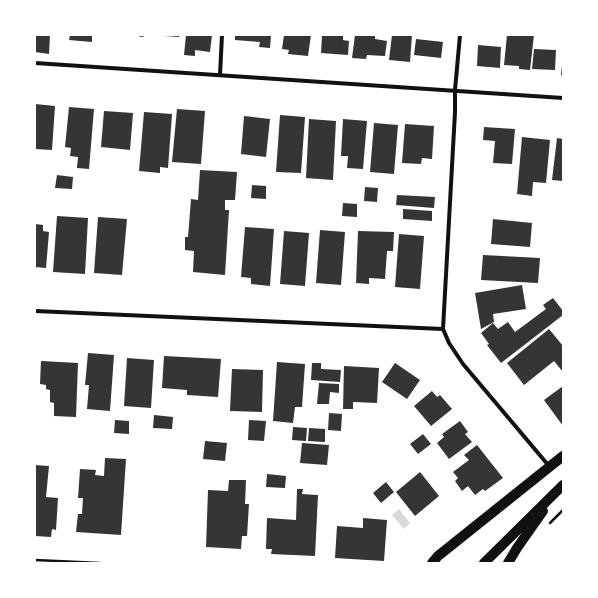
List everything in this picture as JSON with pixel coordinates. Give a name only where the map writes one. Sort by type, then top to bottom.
[{"type":"highway","points":[[428,563],[435,560],[563,456]]},
{"type":"highway","points":[[484,563],[560,488]]},
{"type":"highway","points":[[508,563],[560,488]]},
{"type":"street","points":[[220,75],[222,35]]},
{"type":"street","points":[[460,35],[455,90],[443,329],[449,343],[463,364],[549,466]]},
{"type":"street","points":[[35,63],[563,98]]},
{"type":"street","points":[[35,311],[443,329]]},
{"type":"path","points":[[35,560],[100,563]]},
{"type":"shaded area","points":[[399,509],[410,523],[404,529],[392,515]]},
{"type":"building","points":[[35,35],[50,35],[49,54],[35,52]]},
{"type":"building","points":[[70,35],[92,35],[92,42],[69,40]]},
{"type":"building","points":[[133,35],[147,35],[142,37]]},
{"type":"building","points":[[179,35],[179,37],[164,36]]},
{"type":"building","points":[[186,35],[212,35],[210,52],[195,50],[195,56],[184,55]]},
{"type":"building","points":[[235,35],[271,35],[270,48],[259,47],[260,42],[235,40]]},
{"type":"building","points":[[284,35],[311,35],[308,56],[288,54],[289,50],[282,49]]},
{"type":"building","points":[[322,35],[343,35],[343,40],[349,41],[348,55],[321,53]]},
{"type":"building","points":[[355,35],[375,35],[375,39],[387,41],[385,56],[367,55],[366,59],[352,58]]},
{"type":"building","points":[[392,35],[412,35],[410,62],[389,60]]},
{"type":"building","points":[[507,35],[534,35],[530,70],[519,69],[519,66],[504,65]]},
{"type":"building","points":[[416,39],[443,42],[441,58],[414,55]]},
{"type":"building","points":[[478,45],[501,47],[500,68],[477,66]]},
{"type":"building","points":[[534,49],[556,50],[555,70],[532,69]]},
{"type":"building","points":[[563,65],[563,76],[561,75]]},
{"type":"building","points":[[35,104],[55,106],[52,150],[35,149]]},
{"type":"building","points":[[69,107],[94,109],[89,169],[77,168],[78,157],[70,156],[71,148],[65,147]]},
{"type":"building","points":[[177,109],[205,111],[201,164],[172,162]]},
{"type":"building","points":[[104,111],[133,113],[130,150],[101,147]]},
{"type":"building","points":[[144,112],[172,114],[168,168],[160,167],[160,173],[139,171]]},
{"type":"building","points":[[280,115],[305,117],[301,173],[276,172]]},
{"type":"building","points":[[244,116],[270,119],[266,157],[241,154]]},
{"type":"building","points":[[309,119],[336,121],[333,180],[306,178]]},
{"type":"building","points":[[343,119],[367,121],[363,169],[347,168],[348,156],[341,156]]},
{"type":"building","points":[[374,123],[398,125],[394,174],[370,172]]},
{"type":"building","points":[[405,124],[434,126],[432,159],[422,158],[421,164],[402,163]]},
{"type":"building","points":[[484,127],[515,129],[512,164],[493,163],[495,141],[483,140]]},
{"type":"building","points":[[522,137],[550,140],[546,183],[533,182],[532,196],[517,194]]},
{"type":"building","points":[[557,138],[563,139],[563,181],[552,180]]},
{"type":"building","points":[[200,170],[237,172],[235,200],[225,200],[225,210],[229,210],[225,275],[193,272],[194,251],[185,250],[185,237],[188,237],[191,199],[198,200]]},
{"type":"building","points":[[57,175],[73,177],[72,189],[55,188]]},
{"type":"building","points":[[252,185],[266,186],[266,199],[251,198]]},
{"type":"building","points":[[365,187],[378,188],[377,202],[364,201]]},
{"type":"building","points":[[397,195],[435,197],[434,208],[396,205]]},
{"type":"building","points":[[343,203],[357,204],[357,217],[342,216]]},
{"type":"building","points":[[403,209],[432,211],[432,221],[403,219]]},
{"type":"building","points":[[57,216],[88,218],[85,274],[53,272]]},
{"type":"building","points":[[98,217],[127,219],[122,275],[94,273]]},
{"type":"building","points":[[493,219],[532,223],[530,247],[491,244]]},
{"type":"building","points":[[35,224],[43,225],[43,231],[49,232],[46,268],[35,267]]},
{"type":"building","points":[[245,227],[274,229],[270,286],[251,284],[251,278],[241,277]]},
{"type":"building","points":[[320,230],[345,232],[341,285],[316,283]]},
{"type":"building","points":[[284,231],[309,233],[305,286],[280,284]]},
{"type":"building","points":[[358,231],[394,232],[393,251],[387,251],[385,279],[369,278],[369,284],[356,283]]},
{"type":"building","points":[[399,234],[424,236],[420,289],[395,287]]},
{"type":"building","points":[[483,255],[540,258],[538,283],[481,280]]},
{"type":"building","points":[[522,285],[526,309],[493,314],[494,322],[481,329],[475,293]]},
{"type":"building","points":[[553,298],[563,311],[563,315],[501,363],[487,345],[489,344],[481,333],[493,323],[498,329],[508,322],[515,332],[546,309],[543,305]]},
{"type":"building","points":[[549,329],[563,346],[563,372],[554,361],[524,385],[507,363]]},
{"type":"building","points":[[88,353],[114,355],[110,411],[87,409],[89,385],[85,385]]},
{"type":"building","points":[[164,356],[221,359],[218,397],[187,395],[187,390],[162,388]]},
{"type":"building","points":[[127,358],[154,360],[151,408],[124,406]]},
{"type":"building","points":[[41,361],[78,363],[76,417],[54,416],[54,403],[50,402],[50,390],[46,389],[46,385],[40,384]]},
{"type":"building","points":[[277,362],[305,364],[302,407],[295,407],[293,423],[273,421]]},
{"type":"building","points":[[312,363],[321,363],[321,369],[341,370],[340,382],[311,380]]},
{"type":"building","points":[[395,363],[420,380],[407,399],[382,382]]},
{"type":"building","points":[[344,366],[379,368],[377,403],[353,402],[353,409],[343,409]]},
{"type":"building","points":[[232,369],[263,370],[262,412],[230,411]]},
{"type":"building","points":[[319,383],[339,384],[339,393],[330,392],[329,404],[317,404]]},
{"type":"building","points":[[563,386],[563,426],[544,400]]},
{"type":"building","points":[[432,391],[437,397],[440,395],[452,409],[431,426],[414,406]]},
{"type":"building","points":[[329,413],[342,414],[341,431],[328,430]]},
{"type":"building","points":[[154,415],[173,417],[172,429],[153,428]]},
{"type":"building","points":[[115,420],[129,421],[129,434],[114,433]]},
{"type":"building","points":[[249,420],[266,421],[264,441],[248,440]]},
{"type":"building","points":[[460,421],[468,432],[465,434],[472,442],[449,459],[437,443],[444,437],[442,434]]},
{"type":"building","points":[[293,427],[307,428],[306,441],[292,440]]},
{"type":"building","points":[[309,428],[325,429],[325,442],[308,441]]},
{"type":"building","points":[[423,434],[431,444],[418,454],[410,444]]},
{"type":"building","points":[[205,441],[227,443],[225,461],[203,459]]},
{"type":"building","points":[[302,443],[329,445],[327,465],[300,463]]},
{"type":"building","points":[[477,445],[503,478],[485,491],[483,489],[475,495],[468,486],[462,491],[455,481],[458,478],[453,472],[469,460],[464,455]]},
{"type":"building","points":[[105,458],[126,459],[121,535],[76,532],[78,514],[82,514],[83,498],[78,498],[80,469],[96,470],[95,475],[104,476]]},
{"type":"building","points":[[35,465],[49,466],[46,497],[58,498],[56,530],[52,529],[51,537],[35,536]]},
{"type":"building","points":[[420,472],[439,496],[415,516],[396,492]]},
{"type":"building","points":[[267,474],[286,476],[285,488],[266,487]]},
{"type":"building","points":[[229,480],[246,480],[245,504],[249,504],[247,536],[242,536],[241,549],[206,547],[208,490],[228,491]]},
{"type":"building","points":[[386,482],[394,492],[381,503],[373,493]]},
{"type":"building","points":[[297,489],[303,489],[302,494],[318,495],[315,556],[271,554],[272,549],[266,549],[267,518],[296,520]]},
{"type":"building","points":[[363,518],[387,520],[384,561],[335,558],[337,526],[363,528]]}]
